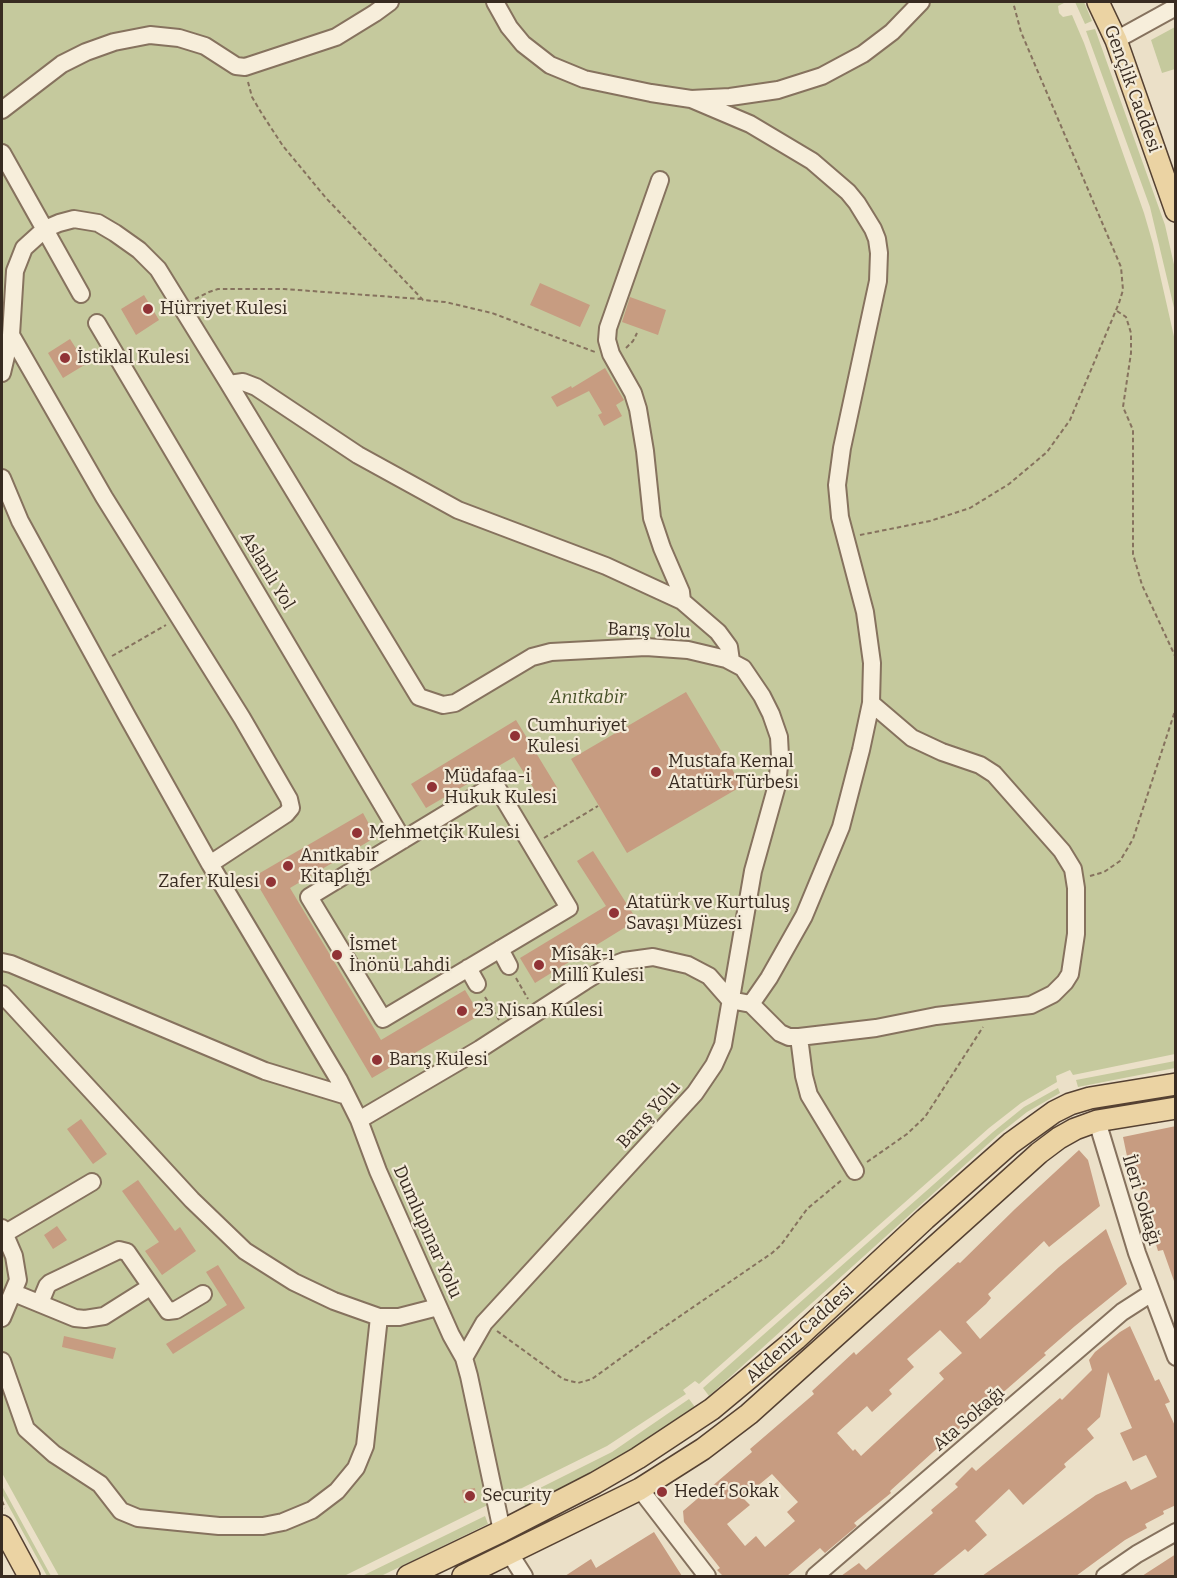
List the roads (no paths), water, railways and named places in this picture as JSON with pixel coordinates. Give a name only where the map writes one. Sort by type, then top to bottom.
[{"type":"main road","name":"Gençlik Caddesi","points":[[1098,2],[1116,39],[1176,211]]},
{"type":"main road","name":"Akdeniz Caddesi","points":[[408,1576],[502,1532],[638,1458],[712,1409],[796,1339],[925,1220],[1036,1123],[1070,1104],[1090,1098],[1176,1084]]},
{"type":"main road","name":"Akdeniz Caddesi","points":[[463,1576],[640,1489],[704,1449],[749,1414],[1059,1138],[1097,1121],[1176,1108]]},
{"type":"main road","points":[[2,1526],[29,1576]]},
{"type":"main road","points":[[502,1532],[510,1554]]},
{"type":"street","points":[[2,110],[62,64],[100,46],[135,37],[165,36],[192,41],[216,52],[236,66],[245,67],[336,38],[390,2]]},
{"type":"street","points":[[495,2],[509,27],[523,44],[550,65],[584,79],[691,99],[750,124],[812,161],[857,202],[877,239],[878,281],[839,468],[838,500],[871,645],[871,703],[853,785],[834,844],[804,916],[769,978],[751,1004]]},
{"type":"street","points":[[691,99],[730,97],[778,90],[822,76],[863,54],[892,32],[921,2]]},
{"type":"street","points":[[1116,39],[1176,7]]},
{"type":"street","points":[[2,153],[81,294]]},
{"type":"street","points":[[660,180],[608,328],[607,340],[611,354],[633,393],[638,409],[652,518],[681,592],[682,601]]},
{"type":"street","name":"Barış Yolu","points":[[45,230],[74,219],[88,220],[103,226],[132,244],[149,259],[168,282],[415,692],[423,699],[443,705],[455,704],[526,661],[551,652],[660,647],[706,654],[731,661],[746,671],[762,696],[776,726],[780,756],[772,804],[752,877],[723,1045],[714,1065],[695,1093],[484,1323],[464,1358]]},
{"type":"street","points":[[2,373],[10,335],[15,272],[19,258],[24,248],[45,230]]},
{"type":"street","name":"Aslanlı Yol","points":[[97,323],[403,840]]},
{"type":"street","points":[[10,335],[104,498],[242,718],[291,803],[291,808],[286,814],[210,864]]},
{"type":"street","points":[[229,384],[243,382],[256,387],[358,455],[458,510],[606,566],[682,601],[706,620],[725,640],[731,661]]},
{"type":"street","name":"Dumlupınar Yolu","points":[[2,478],[20,521],[98,664],[210,864],[359,1120],[378,1171],[438,1307],[464,1358],[470,1376],[502,1532]]},
{"type":"street","points":[[359,1120],[480,1049],[585,981],[624,962],[639,958],[659,957],[688,965],[709,976],[730,1000],[751,1004],[783,1035],[799,1037],[876,1028],[936,1016],[1022,1006],[1040,1002],[1059,989],[1068,978],[1073,963],[1076,934],[1076,878],[1069,861],[994,774],[980,765],[934,749],[912,738],[871,703]]},
{"type":"street","points":[[495,784],[538,842],[569,908],[383,1019],[309,897],[403,840],[495,784]]},
{"type":"street","points":[[500,949],[509,966]]},
{"type":"street","points":[[2,962],[265,1071],[347,1096]]},
{"type":"street","points":[[468,968],[477,984]]},
{"type":"street","points":[[2,994],[192,1200],[245,1251],[294,1282],[334,1301],[379,1317],[399,1317],[438,1307]]},
{"type":"street","points":[[799,1037],[809,1095],[855,1171]]},
{"type":"street","name":"İleri Sokağı","points":[[1097,1121],[1150,1294],[1176,1357]]},
{"type":"street","points":[[2,1318],[18,1280],[18,1268],[3,1231],[92,1182]]},
{"type":"street","points":[[40,1303],[50,1283],[116,1250],[127,1252],[168,1311],[176,1310],[203,1294]]},
{"type":"street","points":[[14,1293],[75,1318],[95,1318],[104,1316],[150,1287]]},
{"type":"street","name":"Ata Sokağı","points":[[815,1576],[1122,1312],[1150,1294]]},
{"type":"street","points":[[2,1360],[26,1429],[54,1454],[100,1484],[121,1511],[128,1516],[219,1526],[263,1526],[290,1520],[312,1510],[337,1491],[356,1467],[364,1446],[379,1317]]},
{"type":"street","points":[[640,1489],[707,1576]]},
{"type":"street","points":[[1105,1576],[1137,1554],[1176,1532]]},
{"type":"street","points":[[510,1554],[524,1576]]},
{"type":"place","name":"Hürriyet Kulesi","points":[[148,309]]},
{"type":"place","name":"İstiklal Kulesi","points":[[65,358]]},
{"type":"place","name":"Cumhuriyet Kulesi","points":[[515,736]]},
{"type":"place","name":"Mustafa Kemal Atatürk Türbesi","points":[[656,772]]},
{"type":"place","name":"Müdafaa-i Hukuk Kulesi","points":[[432,787]]},
{"type":"place","name":"Mehmetçik Kulesi","points":[[357,833]]},
{"type":"place","name":"Anıtkabir Kitaplığı","points":[[288,866]]},
{"type":"place","name":"Zafer Kulesi","points":[[271,882]]},
{"type":"place","name":"Atatürk ve Kurtuluş Savaşı Müzesi","points":[[614,913]]},
{"type":"place","name":"İsmet İnönü Lahdi","points":[[337,955]]},
{"type":"place","name":"Mîsâk-ı Millî Kulesi","points":[[539,965]]},
{"type":"place","name":"23 Nisan Kulesi","points":[[462,1011]]},
{"type":"place","name":"Barış Kulesi","points":[[377,1060]]},
{"type":"place","name":"Hedef Sokak","points":[[662,1492]]},
{"type":"place","name":"Security","points":[[470,1496]]},
{"type":"park label","name":"Anıtkabir","points":[[588,698]]}]
